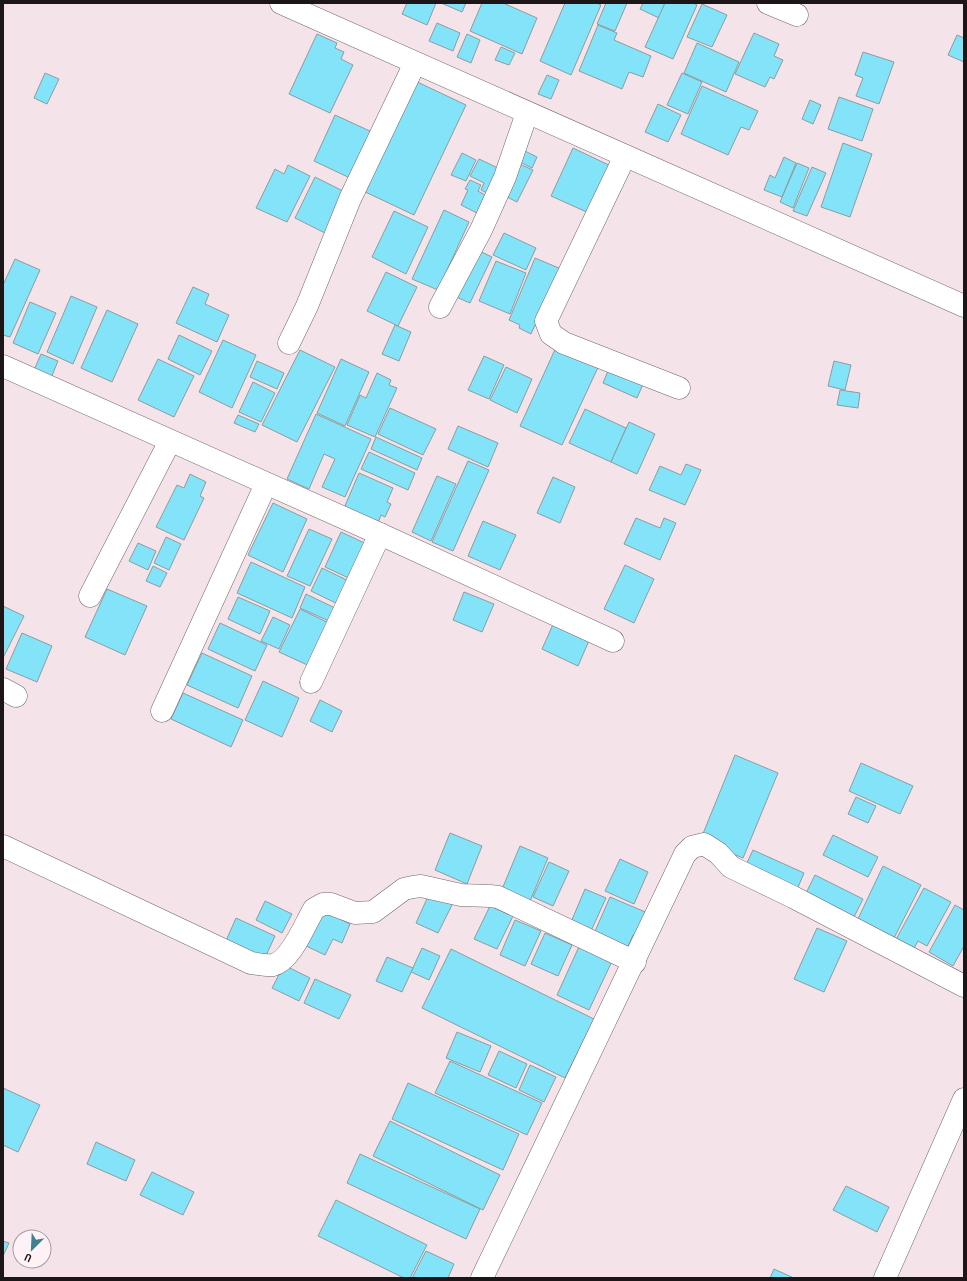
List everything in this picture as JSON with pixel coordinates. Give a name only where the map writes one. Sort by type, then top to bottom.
[{"type":"street","points":[[281,3],[964,306]]},
{"type":"street","points":[[768,3],[796,15]]},
{"type":"street","points":[[289,343],[307,306],[350,199],[415,63]]},
{"type":"street","points":[[440,307],[481,230],[504,177],[527,113]]},
{"type":"street","points":[[625,156],[546,321],[547,328],[556,339],[577,350],[679,388]]},
{"type":"street","points":[[3,366],[380,534],[613,641]]},
{"type":"street","points":[[90,596],[170,441]]},
{"type":"street","points":[[162,712],[266,484]]},
{"type":"street","points":[[311,682],[380,534]]},
{"type":"street","points":[[482,1278],[635,962],[685,854],[692,847],[704,844],[718,853],[731,867],[793,897],[964,986]]},
{"type":"street","points":[[3,846],[251,963],[264,965],[281,962],[288,956],[317,906],[331,904],[355,913],[373,912],[404,889],[421,886],[461,895],[498,897],[635,962]]},
{"type":"street","points":[[885,1278],[964,1099]]},
{"type":"building","points":[[407,3],[436,3],[427,25],[402,14]]},
{"type":"building","points":[[441,3],[466,3],[462,12]]},
{"type":"building","points":[[482,3],[503,3],[537,18],[522,54],[470,31]]},
{"type":"building","points":[[565,3],[596,3],[601,5],[571,75],[540,61]]},
{"type":"building","points":[[606,3],[627,3],[615,31],[597,24]]},
{"type":"building","points":[[643,3],[665,3],[659,18],[640,9]]},
{"type":"building","points":[[665,3],[693,3],[697,5],[673,59],[645,47]]},
{"type":"building","points":[[702,4],[727,15],[712,47],[687,37]]},
{"type":"building","points":[[437,23],[460,33],[453,51],[429,41]]},
{"type":"building","points":[[598,25],[617,33],[614,40],[651,56],[643,77],[629,72],[622,89],[579,71]]},
{"type":"building","points":[[754,33],[779,44],[774,56],[783,60],[774,79],[770,77],[765,87],[735,74]]},
{"type":"building","points":[[317,34],[337,43],[335,48],[344,52],[341,59],[353,65],[330,113],[289,94]]},
{"type":"building","points":[[467,34],[480,40],[471,63],[457,57]]},
{"type":"building","points":[[957,35],[964,38],[964,62],[948,55]]},
{"type":"building","points":[[697,43],[739,62],[726,92],[684,73]]},
{"type":"building","points":[[501,47],[515,53],[509,65],[495,60]]},
{"type":"building","points":[[863,52],[894,62],[879,104],[856,96],[863,78],[855,75]]},
{"type":"building","points":[[45,73],[59,79],[47,104],[34,98]]},
{"type":"building","points":[[682,73],[702,82],[688,114],[667,105]]},
{"type":"building","points":[[547,75],[559,80],[551,99],[538,94]]},
{"type":"building","points":[[411,79],[466,105],[414,215],[359,189]]},
{"type":"building","points":[[702,86],[758,111],[749,130],[741,127],[728,155],[681,134]]},
{"type":"building","points":[[839,97],[873,109],[862,141],[828,129]]},
{"type":"building","points":[[810,100],[821,105],[813,124],[802,119]]},
{"type":"building","points":[[658,104],[681,115],[668,142],[645,132]]},
{"type":"building","points":[[335,115],[372,132],[350,178],[314,161]]},
{"type":"building","points":[[843,143],[872,154],[850,217],[821,207]]},
{"type":"building","points":[[515,146],[537,157],[532,168],[510,157]]},
{"type":"building","points":[[573,148],[613,167],[591,214],[551,196]]},
{"type":"building","points":[[462,153],[476,160],[466,181],[451,175]]},
{"type":"building","points":[[784,157],[796,163],[782,197],[764,190],[770,175],[775,178]]},
{"type":"building","points":[[506,158],[533,170],[517,202],[491,189]]},
{"type":"building","points":[[479,159],[498,168],[487,193],[481,190],[484,183],[470,176]]},
{"type":"building","points":[[797,163],[809,168],[793,208],[780,202]]},
{"type":"building","points":[[288,165],[310,176],[287,222],[256,208],[275,169],[284,174]]},
{"type":"building","points":[[812,167],[826,173],[807,216],[793,211]]},
{"type":"building","points":[[315,177],[345,192],[325,233],[295,218]]},
{"type":"building","points":[[470,180],[481,185],[478,191],[485,195],[477,213],[461,205],[468,190],[465,189]]},
{"type":"building","points":[[444,210],[469,222],[438,290],[412,279]]},
{"type":"building","points":[[394,211],[428,227],[406,274],[372,257]]},
{"type":"building","points":[[504,233],[536,248],[526,270],[493,255]]},
{"type":"building","points":[[469,246],[492,257],[470,303],[447,293]]},
{"type":"building","points":[[535,258],[566,271],[542,327],[535,325],[531,334],[519,328],[520,325],[509,320]]},
{"type":"building","points":[[15,259],[40,270],[10,337],[3,335],[3,285]]},
{"type":"building","points":[[496,261],[526,273],[510,314],[479,301]]},
{"type":"building","points":[[386,272],[417,287],[398,326],[367,311]]},
{"type":"building","points":[[193,287],[209,294],[205,304],[229,315],[217,342],[176,323]]},
{"type":"building","points":[[71,296],[97,307],[73,364],[47,352]]},
{"type":"building","points":[[30,302],[56,313],[38,354],[13,343]]},
{"type":"building","points":[[107,310],[138,324],[112,382],[81,368]]},
{"type":"building","points":[[395,325],[411,332],[399,361],[382,354]]},
{"type":"building","points":[[179,335],[212,351],[200,375],[168,359]]},
{"type":"building","points":[[223,340],[256,355],[232,408],[199,392]]},
{"type":"building","points":[[558,343],[600,363],[562,445],[520,426]]},
{"type":"building","points":[[300,350],[335,367],[297,442],[262,425]]},
{"type":"building","points":[[41,354],[58,361],[51,378],[34,370]]},
{"type":"building","points":[[484,356],[504,365],[489,399],[468,390]]},
{"type":"building","points":[[158,359],[194,376],[174,417],[138,400]]},
{"type":"building","points":[[341,359],[369,372],[345,426],[317,413]]},
{"type":"building","points":[[257,361],[284,373],[277,389],[250,377]]},
{"type":"building","points":[[834,361],[851,365],[845,390],[828,386]]},
{"type":"building","points":[[610,366],[644,382],[637,398],[603,383]]},
{"type":"building","points":[[506,367],[532,379],[517,413],[490,400]]},
{"type":"building","points":[[377,373],[391,380],[389,385],[397,388],[375,437],[347,425],[360,395],[366,398]]},
{"type":"building","points":[[253,382],[275,393],[261,422],[239,412]]},
{"type":"building","points":[[840,390],[860,393],[858,408],[837,405]]},
{"type":"building","points":[[390,408],[436,429],[423,455],[378,434]]},
{"type":"building","points":[[585,409],[626,428],[611,462],[569,443]]},
{"type":"building","points":[[316,414],[371,439],[345,497],[322,487],[335,459],[324,454],[309,489],[287,479]]},
{"type":"building","points":[[238,415],[259,424],[255,432],[234,423]]},
{"type":"building","points":[[629,422],[655,434],[637,474],[611,462]]},
{"type":"building","points":[[458,426],[498,443],[488,467],[448,449]]},
{"type":"building","points":[[376,437],[422,458],[417,470],[371,449]]},
{"type":"building","points":[[369,452],[415,473],[408,490],[361,469]]},
{"type":"building","points":[[468,461],[489,470],[453,551],[432,542]]},
{"type":"building","points":[[686,464],[701,470],[685,505],[649,490],[660,466],[681,475]]},
{"type":"building","points":[[359,473],[393,488],[387,502],[391,504],[385,517],[381,515],[378,523],[344,508]]},
{"type":"building","points":[[190,474],[206,482],[200,496],[204,498],[184,540],[156,527],[177,485],[184,488]]},
{"type":"building","points":[[437,476],[456,484],[431,541],[412,532]]},
{"type":"building","points":[[553,477],[575,487],[560,523],[537,513]]},
{"type":"building","points":[[273,503],[307,519],[283,572],[248,555]]},
{"type":"building","points":[[636,518],[660,528],[664,518],[676,523],[660,560],[624,544]]},
{"type":"building","points":[[483,521],[516,535],[500,570],[468,556]]},
{"type":"building","points":[[309,529],[332,539],[310,586],[287,576]]},
{"type":"building","points":[[341,532],[371,546],[355,581],[325,567]]},
{"type":"building","points":[[166,537],[181,544],[169,570],[154,563]]},
{"type":"building","points":[[138,543],[156,551],[148,570],[129,561]]},
{"type":"building","points":[[251,562],[305,587],[292,618],[237,593]]},
{"type":"building","points":[[625,565],[654,579],[634,623],[604,609]]},
{"type":"building","points":[[153,566],[167,573],[160,587],[146,581]]},
{"type":"building","points":[[322,568],[355,584],[344,607],[311,591]]},
{"type":"building","points":[[107,589],[147,606],[125,655],[85,637]]},
{"type":"building","points":[[464,592],[494,604],[482,632],[453,620]]},
{"type":"building","points":[[306,594],[335,608],[329,621],[300,608]]},
{"type":"building","points":[[238,597],[270,611],[260,634],[228,619]]},
{"type":"building","points":[[3,606],[24,616],[3,658]]},
{"type":"building","points":[[300,609],[333,625],[314,668],[279,652]]},
{"type":"building","points":[[273,617],[290,625],[279,649],[261,641]]},
{"type":"building","points":[[555,620],[591,636],[578,666],[542,649]]},
{"type":"building","points":[[220,623],[267,645],[255,671],[208,649]]},
{"type":"building","points":[[22,633],[52,646],[37,682],[6,669]]},
{"type":"building","points":[[202,653],[252,676],[238,708],[187,685]]},
{"type":"building","points":[[263,681],[299,698],[282,737],[245,720]]},
{"type":"building","points":[[183,693],[243,720],[231,747],[171,719]]},
{"type":"building","points":[[320,700],[342,711],[332,732],[310,721]]},
{"type":"building","points":[[735,755],[778,773],[743,858],[700,841]]},
{"type":"building","points":[[861,763],[913,786],[900,814],[849,791]]},
{"type":"building","points":[[856,797],[876,806],[868,823],[848,814]]},
{"type":"building","points":[[450,833],[482,846],[467,884],[435,870]]},
{"type":"building","points":[[833,835],[878,857],[868,877],[823,855]]},
{"type":"building","points":[[520,846],[548,858],[528,906],[500,894]]},
{"type":"building","points":[[753,850],[804,873],[796,892],[744,869]]},
{"type":"building","points":[[620,859],[648,872],[634,904],[605,891]]},
{"type":"building","points":[[549,862],[569,871],[553,906],[533,897]]},
{"type":"building","points":[[883,866],[921,885],[893,940],[857,921]]},
{"type":"building","points":[[815,875],[863,899],[853,919],[805,895]]},
{"type":"building","points":[[924,888],[951,902],[927,946],[918,941],[912,952],[894,943]]},
{"type":"building","points":[[585,889],[606,898],[591,931],[571,922]]},
{"type":"building","points":[[430,892],[453,903],[438,933],[416,923]]},
{"type":"building","points":[[610,897],[650,914],[639,937],[633,935],[625,953],[592,938]]},
{"type":"building","points":[[265,901],[292,914],[282,933],[256,920]]},
{"type":"building","points":[[327,905],[340,919],[350,924],[342,943],[333,939],[325,955],[302,944]]},
{"type":"building","points":[[955,905],[964,910],[964,946],[953,966],[929,952]]},
{"type":"building","points":[[490,906],[513,916],[497,949],[474,939]]},
{"type":"building","points":[[236,918],[275,936],[264,960],[225,943]]},
{"type":"building","points":[[515,920],[541,931],[525,966],[500,955]]},
{"type":"building","points":[[817,928],[847,941],[824,992],[794,979]]},
{"type":"building","points":[[545,933],[572,945],[558,976],[531,964]]},
{"type":"building","points":[[582,940],[615,955],[589,1010],[557,995]]},
{"type":"building","points":[[422,948],[440,956],[429,980],[411,972]]},
{"type":"building","points":[[451,949],[594,1019],[565,1078],[422,1008]]},
{"type":"building","points":[[387,957],[413,968],[402,992],[376,981]]},
{"type":"building","points":[[284,965],[310,978],[299,1001],[272,988]]},
{"type":"building","points":[[315,979],[351,995],[339,1019],[304,1003]]},
{"type":"building","points":[[457,1032],[491,1046],[480,1072],[446,1058]]},
{"type":"building","points":[[499,1051],[527,1064],[516,1088],[488,1075]]},
{"type":"building","points":[[450,1061],[542,1103],[527,1135],[435,1093]]},
{"type":"building","points":[[530,1065],[556,1077],[544,1102],[519,1090]]},
{"type":"building","points":[[408,1083],[519,1134],[503,1170],[392,1119]]},
{"type":"building","points":[[3,1088],[40,1105],[18,1152],[3,1145]]},
{"type":"building","points":[[390,1121],[500,1175],[483,1210],[373,1156]]},
{"type":"building","points":[[96,1142],[135,1160],[126,1181],[87,1164]]},
{"type":"building","points":[[360,1154],[480,1209],[466,1239],[347,1183]]},
{"type":"building","points":[[152,1172],[194,1192],[183,1215],[140,1195]]},
{"type":"building","points":[[846,1186],[889,1207],[877,1232],[833,1210]]},
{"type":"building","points":[[336,1200],[427,1245],[410,1278],[404,1278],[318,1236]]},
{"type":"building","points":[[3,1241],[9,1243],[3,1256]]},
{"type":"building","points":[[426,1251],[454,1264],[448,1278],[412,1278]]},
{"type":"building","points":[[774,1269],[794,1278],[770,1278]]}]
